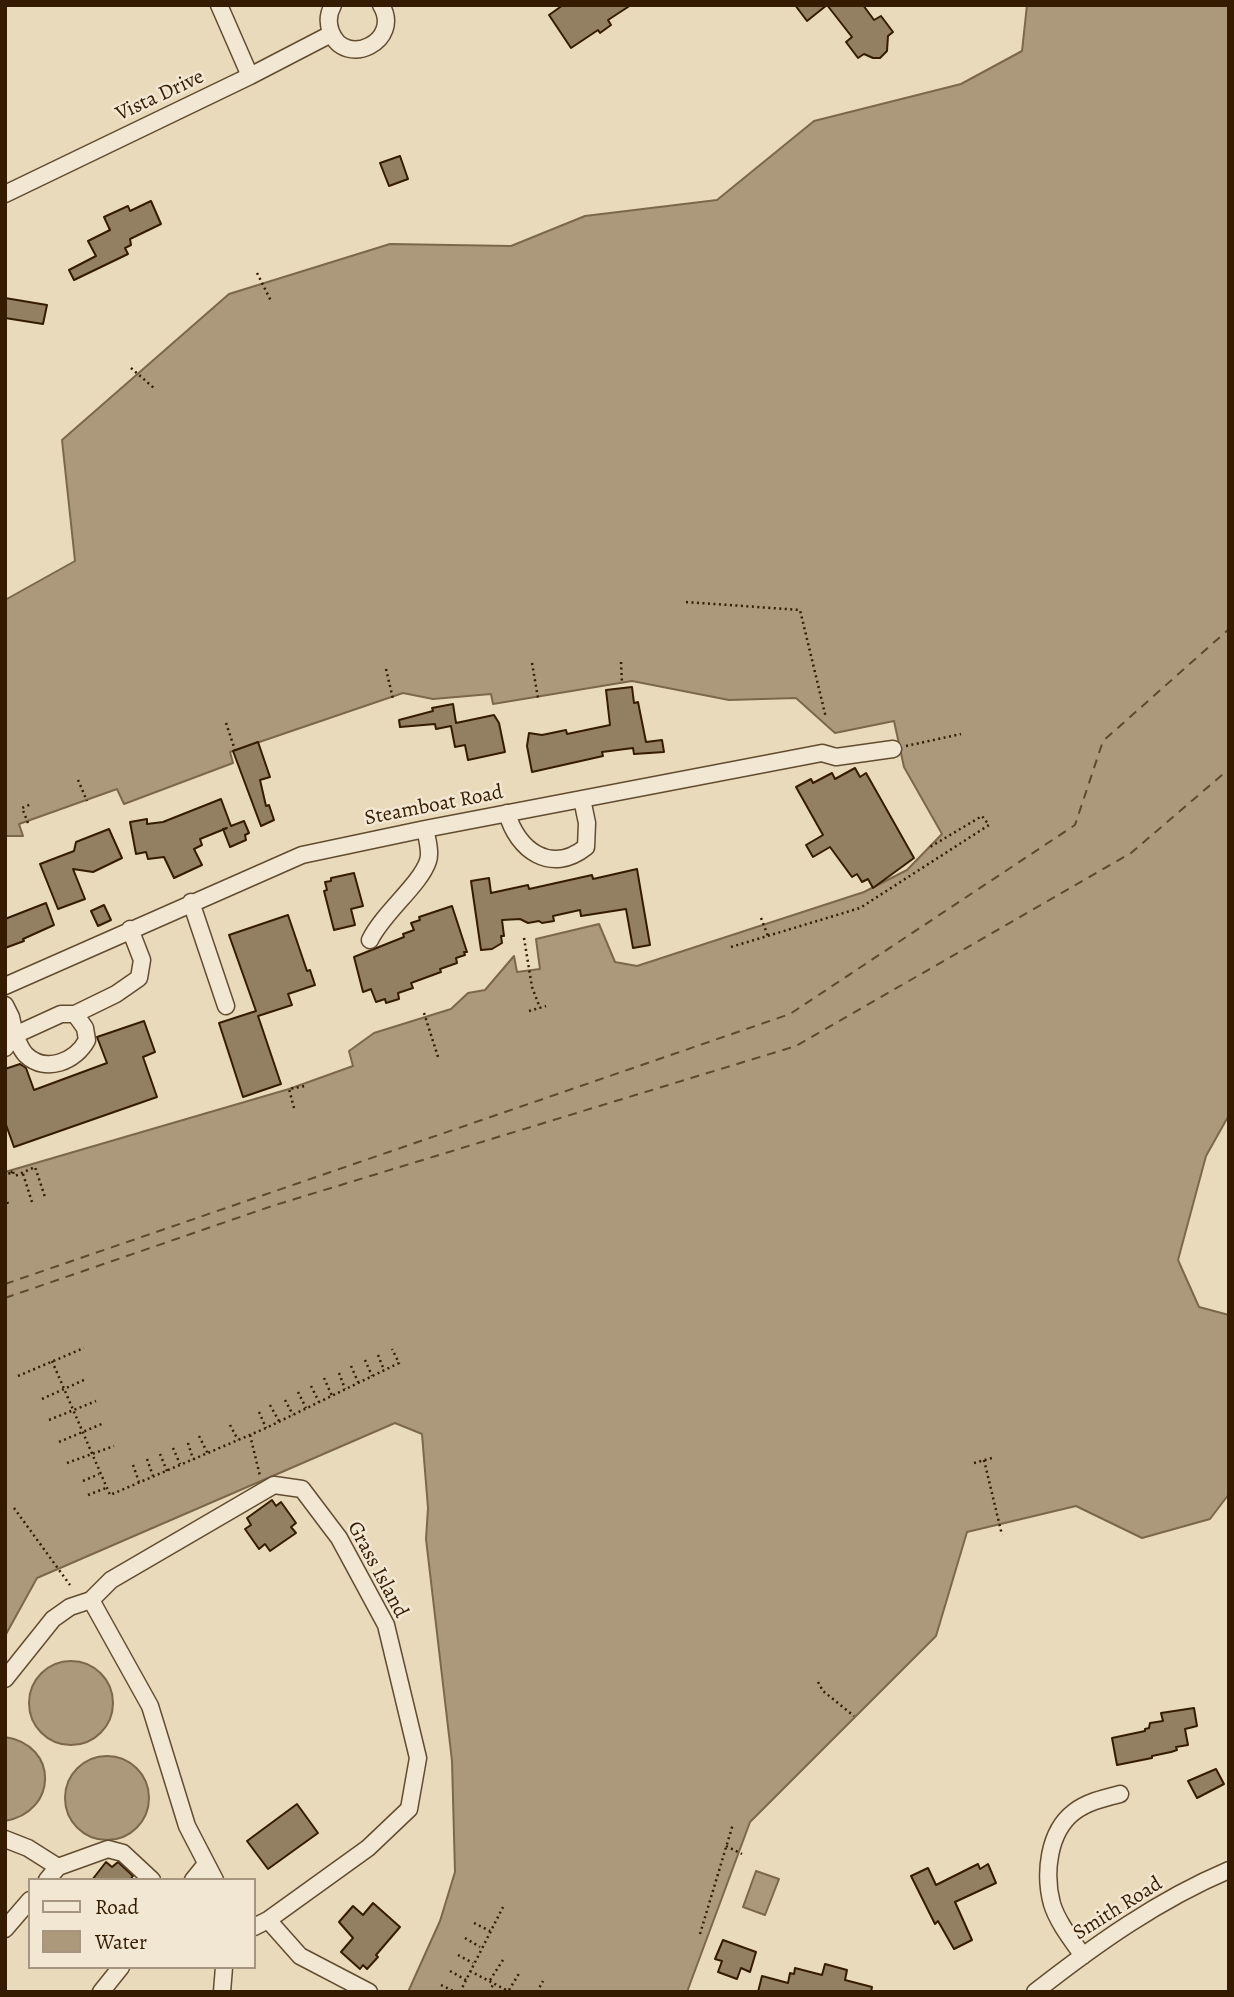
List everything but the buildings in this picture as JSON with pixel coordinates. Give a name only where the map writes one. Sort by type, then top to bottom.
[{"type":"street","points":[[219,5],[250,76]]},
{"type":"street","points":[[333,5],[328,21],[331,34],[342,45],[351,49],[369,47],[383,34],[386,23],[381,5]]},
{"type":"street","name":"Vista Drive","points":[[5,194],[331,34]]},
{"type":"street","name":"Steamboat Road","points":[[5,986],[302,855],[425,828],[822,752],[836,757],[893,749]]},
{"type":"street","points":[[507,813],[512,831],[535,853],[547,859],[558,860],[575,856],[586,847],[587,823],[582,799]]},
{"type":"street","points":[[370,940],[429,860],[425,828]]},
{"type":"street","points":[[191,902],[226,1006]]},
{"type":"street","points":[[10,1042],[61,1014],[75,1014],[116,994],[139,978],[142,960],[130,929]]},
{"type":"street","points":[[5,1005],[11,1017],[10,1042]]},
{"type":"street","points":[[10,1042],[38,1063],[50,1065],[70,1060],[88,1040],[85,1028],[75,1014]]},
{"type":"street","name":"Grass Island","points":[[5,1679],[53,1619],[69,1607],[92,1600],[111,1580],[274,1485],[302,1489],[339,1538],[386,1625],[418,1758],[409,1808],[368,1847],[261,1924]]},
{"type":"street","points":[[92,1600],[150,1706],[187,1826],[214,1878]]},
{"type":"street","points":[[1083,1956],[1059,1920],[1052,1904],[1048,1871],[1050,1853],[1065,1821],[1075,1811],[1096,1800],[1120,1794]]},
{"type":"street","points":[[5,1839],[28,1848],[58,1867]]},
{"type":"street","points":[[49,1878],[58,1867],[108,1849],[123,1853],[150,1878]]},
{"type":"street","points":[[195,1878],[206,1864]]},
{"type":"street","name":"Smith Road","points":[[1035,1992],[1114,1933],[1229,1870]]},
{"type":"street","points":[[5,1928],[28,1902]]},
{"type":"street","points":[[261,1924],[300,1955],[369,1992]]},
{"type":"street","points":[[101,1992],[119,1969]]},
{"type":"street","points":[[222,1992],[224,1969]]},
{"type":"path","points":[[257,273],[271,301]]},
{"type":"path","points":[[131,368],[155,389]]},
{"type":"path","points":[[686,602],[800,610],[826,718]]},
{"type":"path","points":[[621,662],[622,684]]},
{"type":"path","points":[[531,663],[538,698]]},
{"type":"path","points":[[386,669],[393,699]]},
{"type":"path","points":[[226,723],[235,750]]},
{"type":"path","points":[[893,749],[961,734]]},
{"type":"path","points":[[78,780],[87,801]]},
{"type":"path","points":[[28,823],[22,808],[31,804]]},
{"type":"path","points":[[731,947],[859,908],[989,825],[982,816],[936,846],[930,847]]},
{"type":"path","points":[[761,918],[768,936]]},
{"type":"path","points":[[524,938],[532,987],[540,1008]]},
{"type":"path","points":[[529,1011],[546,1006]]},
{"type":"path","points":[[424,1013],[439,1060]]},
{"type":"path","points":[[294,1108],[289,1089],[305,1086]]},
{"type":"path","points":[[5,1173],[13,1172],[15,1176],[36,1167],[46,1197]]},
{"type":"path","points":[[23,1174],[32,1202]]},
{"type":"path","points":[[5,1196],[9,1206]]},
{"type":"path","points":[[18,1376],[84,1348]]},
{"type":"path","points":[[52,1362],[110,1495],[267,1428],[399,1363],[392,1349]]},
{"type":"path","points":[[378,1355],[384,1370]]},
{"type":"path","points":[[365,1360],[372,1376]]},
{"type":"path","points":[[351,1366],[359,1383]]},
{"type":"path","points":[[339,1373],[345,1389]]},
{"type":"path","points":[[324,1378],[332,1396]]},
{"type":"path","points":[[42,1399],[86,1379]]},
{"type":"path","points":[[311,1386],[319,1402]]},
{"type":"path","points":[[298,1392],[306,1409]]},
{"type":"path","points":[[285,1399],[293,1415]]},
{"type":"path","points":[[49,1420],[96,1401]]},
{"type":"path","points":[[270,1405],[279,1422]]},
{"type":"path","points":[[259,1412],[267,1428]]},
{"type":"path","points":[[58,1442],[104,1423]]},
{"type":"path","points":[[230,1425],[238,1440]]},
{"type":"path","points":[[250,1435],[261,1479]]},
{"type":"path","points":[[199,1436],[208,1454]]},
{"type":"path","points":[[188,1443],[193,1459]]},
{"type":"path","points":[[67,1463],[114,1446]]},
{"type":"path","points":[[173,1448],[180,1465]]},
{"type":"path","points":[[160,1454],[167,1471]]},
{"type":"path","points":[[974,1463],[992,1458]]},
{"type":"path","points":[[147,1460],[153,1476]]},
{"type":"path","points":[[984,1460],[1002,1535]]},
{"type":"path","points":[[133,1465],[139,1483]]},
{"type":"path","points":[[83,1481],[99,1474]]},
{"type":"path","points":[[88,1495],[106,1488]]},
{"type":"path","points":[[13,1508],[70,1585]]},
{"type":"path","points":[[818,1682],[823,1692],[854,1716]]},
{"type":"path","points":[[700,1934],[733,1824]]},
{"type":"path","points":[[726,1846],[742,1854]]},
{"type":"path","points":[[442,1985],[457,1992],[466,1980],[503,1907]]},
{"type":"path","points":[[474,1923],[490,1931]]},
{"type":"path","points":[[465,1938],[482,1948]]},
{"type":"path","points":[[458,1955],[474,1964]]},
{"type":"path","points":[[489,1981],[503,1960]]},
{"type":"path","points":[[450,1971],[466,1980]]},
{"type":"path","points":[[470,1971],[509,1991],[520,1972]]},
{"type":"path","points":[[537,1992],[543,1981]]},
{"type":"path","points":[[489,1992],[494,1983]]},
{"type":"water","points":[[1027,5],[1229,5],[1229,1115],[1206,1156],[1178,1260],[1199,1307],[1229,1315],[1229,1494],[1210,1519],[1142,1538],[1076,1506],[967,1532],[936,1636],[750,1822],[687,1992],[408,1992],[440,1921],[455,1872],[452,1761],[426,1539],[428,1508],[422,1434],[395,1423],[37,1578],[5,1636],[5,1172],[289,1089],[353,1066],[349,1051],[374,1033],[451,1009],[468,993],[485,990],[514,956],[517,972],[540,969],[536,939],[599,924],[615,962],[637,966],[864,892],[907,870],[942,834],[904,767],[894,721],[835,733],[796,698],[729,700],[632,681],[493,704],[491,694],[433,699],[403,693],[230,752],[233,763],[124,804],[117,789],[19,824],[23,836],[5,836],[5,600],[75,561],[62,440],[229,294],[390,244],[511,246],[585,216],[717,200],[814,121],[961,84],[1022,51]]},
{"type":"water","points":[[63,1661],[79,1661],[95,1668],[106,1679],[113,1695],[110,1719],[101,1733],[79,1745],[63,1745],[47,1738],[36,1727],[29,1711],[29,1695],[36,1679],[47,1668]]},
{"type":"water","points":[[5,1737],[23,1743],[35,1752],[43,1765],[45,1779],[43,1793],[35,1805],[22,1815],[5,1821]]},
{"type":"water","points":[[99,1756],[115,1756],[131,1763],[142,1774],[149,1790],[146,1814],[137,1828],[115,1840],[99,1840],[83,1833],[72,1822],[65,1806],[65,1790],[72,1774],[83,1763]]},
{"type":"water","points":[[756,1871],[779,1879],[765,1915],[743,1907]]},
{"type":"ferry route","points":[[5,1284],[790,1014],[1075,825],[1103,741],[1229,629]]},
{"type":"ferry route","points":[[5,1298],[272,1206],[796,1046],[1131,853],[1229,769]]}]
